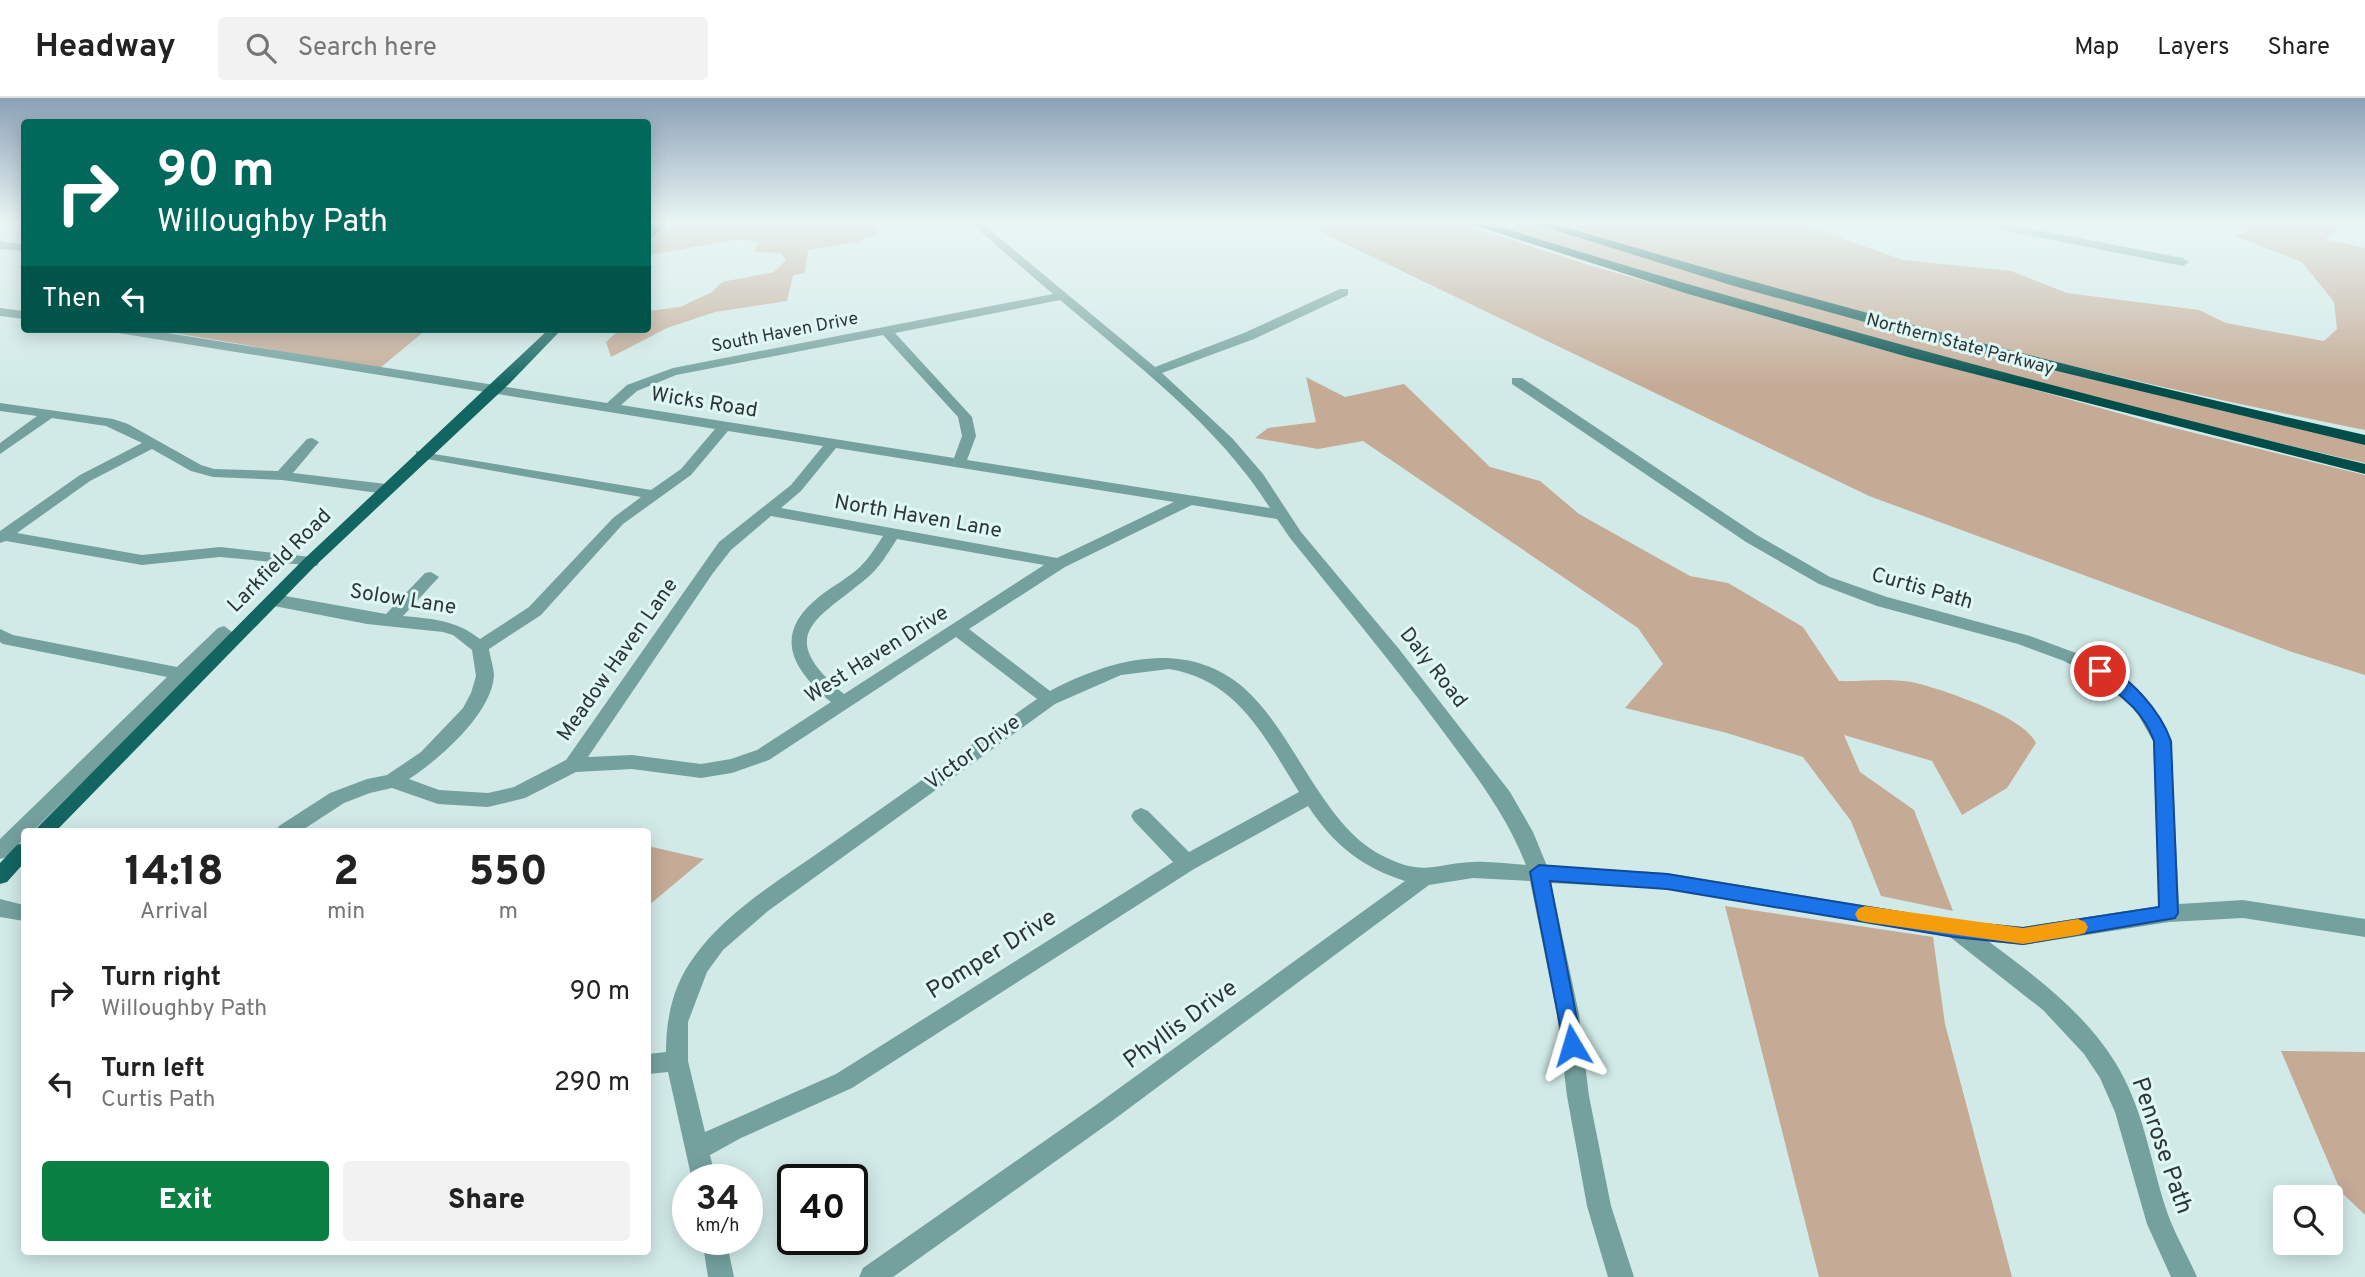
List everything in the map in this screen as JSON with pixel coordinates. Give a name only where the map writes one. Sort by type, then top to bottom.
[{"type":"highway","name":"Northern State Parkway","points":[[1646,276],[1915,354],[2365,469]]},
{"type":"highway","name":"Northern State Parkway","points":[[1717,276],[1970,346],[2365,440]]},
{"type":"main road","name":"Larkfield Road","points":[[47,828],[187,675],[274,600],[421,454],[494,390],[552,333]]},
{"type":"main road","points":[[0,876],[21,854]]},
{"type":"street","name":"Daly Road","points":[[1038,276],[1153,372],[1228,442],[1258,477],[1295,535],[1393,653],[1503,797],[1523,832],[1539,872],[1545,913],[1568,1014],[1578,1096],[1598,1206],[1621,1277]]},
{"type":"street","points":[[1153,372],[1249,336],[1344,292]]},
{"type":"street","name":"South Haven Drive","points":[[608,409],[632,388],[654,377],[1062,296]]},
{"type":"street","points":[[0,312],[21,316]]},
{"type":"street","points":[[886,331],[961,410],[969,423],[967,450],[958,464]]},
{"type":"street","name":"Wicks Road","points":[[143,333],[1186,502],[1284,515]]},
{"type":"street","name":"Curtis Path","points":[[1517,381],[1749,537],[1810,573],[1878,601],[2051,649],[2085,662],[2116,681],[2155,720],[2162,741],[2169,913]]},
{"type":"street","points":[[0,407],[108,422],[196,468],[213,473],[282,476],[386,489]]},
{"type":"street","points":[[0,450],[49,414]]},
{"type":"street","points":[[291,828],[337,798],[367,786],[392,781],[428,757],[469,713],[485,676],[480,647],[535,611],[618,521],[686,472],[724,427]]},
{"type":"street","points":[[282,476],[312,442]]},
{"type":"street","points":[[2,537],[85,478],[152,444]]},
{"type":"street","name":"Meadow Haven Lane","points":[[392,781],[438,797],[488,800],[518,793],[573,765],[725,546],[770,512],[796,488],[832,444]]},
{"type":"street","points":[[421,454],[654,495]]},
{"type":"street","name":"West Haven Drive","points":[[573,765],[632,762],[701,771],[732,766],[762,755],[1059,563],[1186,502]]},
{"type":"street","name":"North Haven Lane","points":[[770,512],[1059,563]]},
{"type":"street","points":[[843,703],[812,676],[803,663],[798,649],[799,635],[807,618],[822,603],[864,572],[892,534]]},
{"type":"street","points":[[2,537],[142,560],[229,552],[312,562]]},
{"type":"street","points":[[389,621],[431,577]]},
{"type":"street","name":"Solow Lane","points":[[274,600],[389,621],[445,626],[459,631],[480,647]]},
{"type":"street","points":[[958,630],[1049,699]]},
{"type":"street","name":"Larkfield Road","points":[[24,828],[187,675],[224,632]]},
{"type":"street","points":[[3,641],[187,675]]},
{"type":"street","name":"Victor Drive","points":[[701,1164],[677,1061],[677,1022],[686,993],[699,966],[716,944],[761,905],[1049,699],[1084,679],[1118,667],[1153,663],[1186,665],[1214,676],[1236,690],[1253,708],[1311,795],[1350,844],[1397,872],[1424,878]]},
{"type":"street","name":"Pomper Drive","points":[[698,1149],[726,1131],[796,1105],[844,1081],[1187,863],[1311,795]]},
{"type":"street","points":[[1141,816],[1187,863]]},
{"type":"street","name":"Larkfield Road","points":[[0,851],[21,831]]},
{"type":"street","name":"Phyllis Drive","points":[[872,1277],[1115,1105],[1424,878],[1473,870],[1667,881],[1954,929],[2023,936],[2169,913],[2243,909],[2365,928]]},
{"type":"street","points":[[0,908],[21,912]]},
{"type":"street","name":"Penrose Path","points":[[1954,929],[2016,972],[2086,1041],[2104,1065],[2121,1096],[2160,1226],[2184,1277]]},
{"type":"street","points":[[651,1064],[677,1061]]},
{"type":"street","points":[[717,1255],[721,1277]]},
{"type":"shaded area","points":[[753,276],[793,276],[787,301],[715,312],[667,328],[611,357],[606,342],[616,333],[651,333],[651,311],[680,307],[712,292],[722,282]]},
{"type":"shaded area","points":[[1412,276],[1627,276],[2154,423],[2365,475],[2365,675],[2292,652],[1869,496]]},
{"type":"shaded area","points":[[1661,276],[1708,276],[2365,442],[2365,463],[2030,380]]},
{"type":"shaded area","points":[[1730,276],[2024,276],[2067,293],[2199,310],[2226,323],[2324,341],[2337,329],[2334,302],[2313,276],[2365,276],[2365,430],[2056,362]]},
{"type":"shaded area","points":[[175,333],[422,333],[380,368]]},
{"type":"shaded area","points":[[1306,377],[1345,397],[1404,384],[1490,467],[1540,481],[1579,514],[1690,576],[1728,583],[1803,627],[1839,681],[1887,680],[1916,683],[2001,714],[2029,733],[2036,743],[2007,788],[1962,815],[1932,761],[1844,735],[1860,772],[1914,810],[1953,911],[1881,896],[1851,821],[1803,757],[1727,733],[1625,708],[1663,664],[1638,628],[1363,441],[1318,449],[1255,438],[1268,428],[1316,422]]},
{"type":"shaded area","points":[[651,847],[704,859],[651,903]]},
{"type":"shaded area","points":[[1725,906],[1933,937],[1945,1024],[2012,1277],[1819,1277]]},
{"type":"shaded area","points":[[2281,1051],[2365,1052],[2365,1215],[2343,1194],[2343,1185],[2338,1185]]},
{"type":"slow traffic","points":[[1865,914],[1954,929],[2023,936],[2078,927]]},
{"type":"route","points":[[1572,1045],[1539,872],[1667,881],[1954,929],[2023,936],[2169,913],[2162,741],[2155,720],[2116,681],[2100,671]]}]
